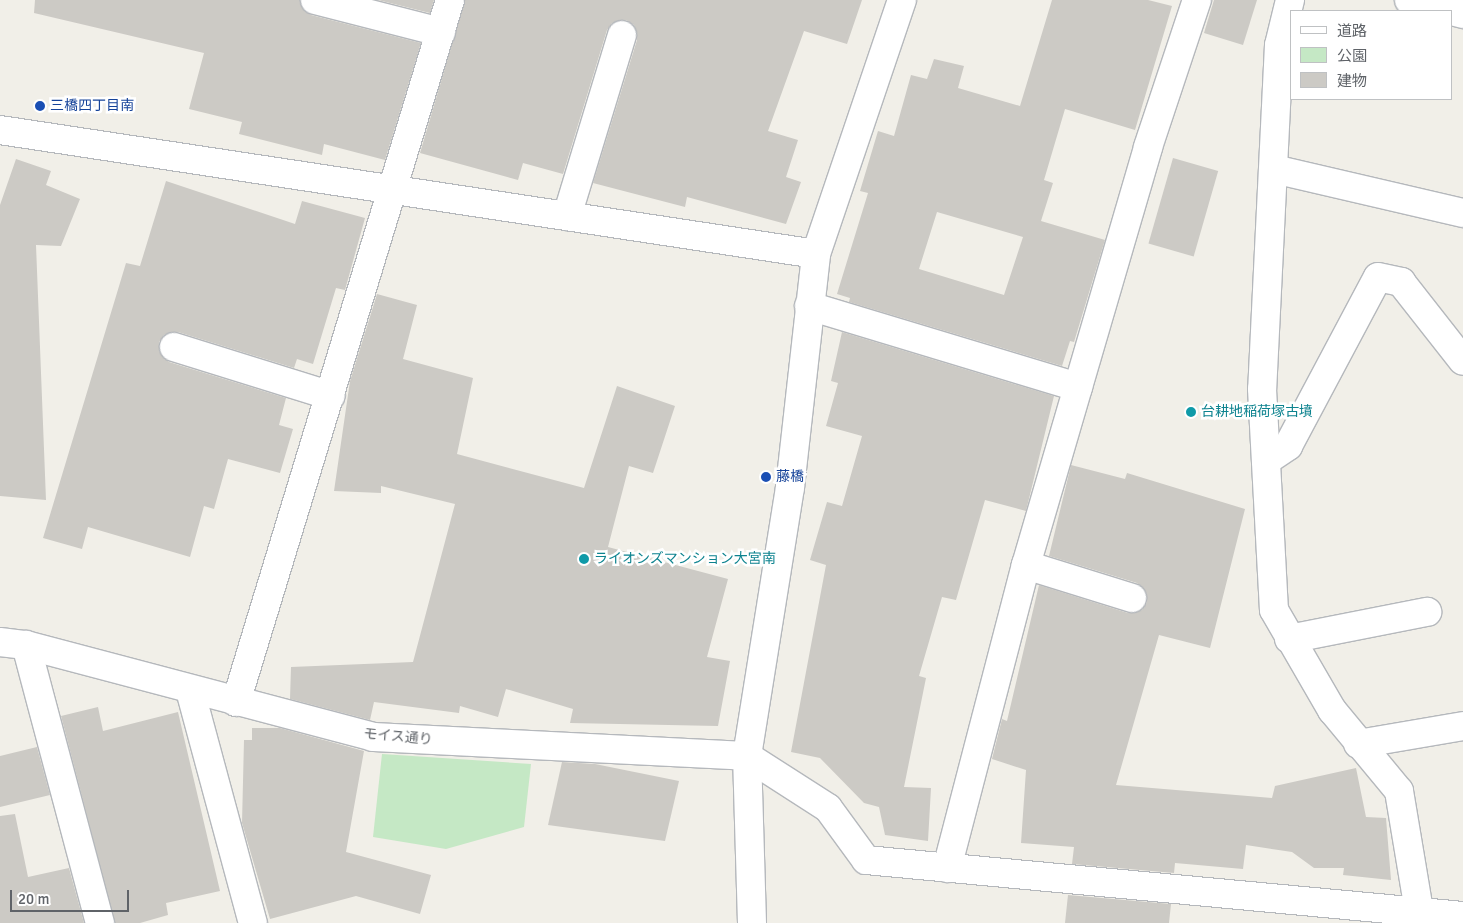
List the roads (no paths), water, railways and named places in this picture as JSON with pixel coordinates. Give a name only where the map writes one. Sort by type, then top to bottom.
[{"type":"street","points":[[315,0],[441,32]]},
{"type":"street","points":[[236,702],[450,0]]},
{"type":"street","points":[[752,923],[747,756],[790,487],[816,254],[902,0]]},
{"type":"street","points":[[946,868],[1026,565],[1148,147],[1197,0]]},
{"type":"street","points":[[1290,0],[1279,45],[1262,389],[1274,610],[1289,639],[1358,744],[1399,791],[1418,917]]},
{"type":"street","points":[[1409,0],[1448,10]]},
{"type":"street","points":[[567,216],[622,35]]},
{"type":"street","points":[[0,130],[816,254]]},
{"type":"street","points":[[1274,170],[1463,213]]},
{"type":"street","points":[[1266,461],[1288,446],[1378,277],[1401,282],[1463,361]]},
{"type":"street","points":[[809,306],[1078,387]]},
{"type":"street","points":[[174,347],[330,396]]},
{"type":"street","points":[[1026,565],[1132,598]]},
{"type":"street","points":[[1289,639],[1427,612]]},
{"type":"street","points":[[13,644],[100,923]]},
{"type":"street","name":"モイス通り","points":[[13,644],[373,738],[747,756]]},
{"type":"street","points":[[190,690],[253,923]]},
{"type":"street","points":[[1358,744],[1463,726]]},
{"type":"street","points":[[747,756],[828,808],[866,860],[1418,917],[1463,916]]},
{"type":"place","name":"三橋四丁目南","points":[[40,106]]},
{"type":"place","name":"台耕地稲荷塚古墳","points":[[1191,412]]},
{"type":"place","name":"藤橋","points":[[766,477]]},
{"type":"place","name":"ライオンズマンション大宮南","points":[[584,559]]}]
